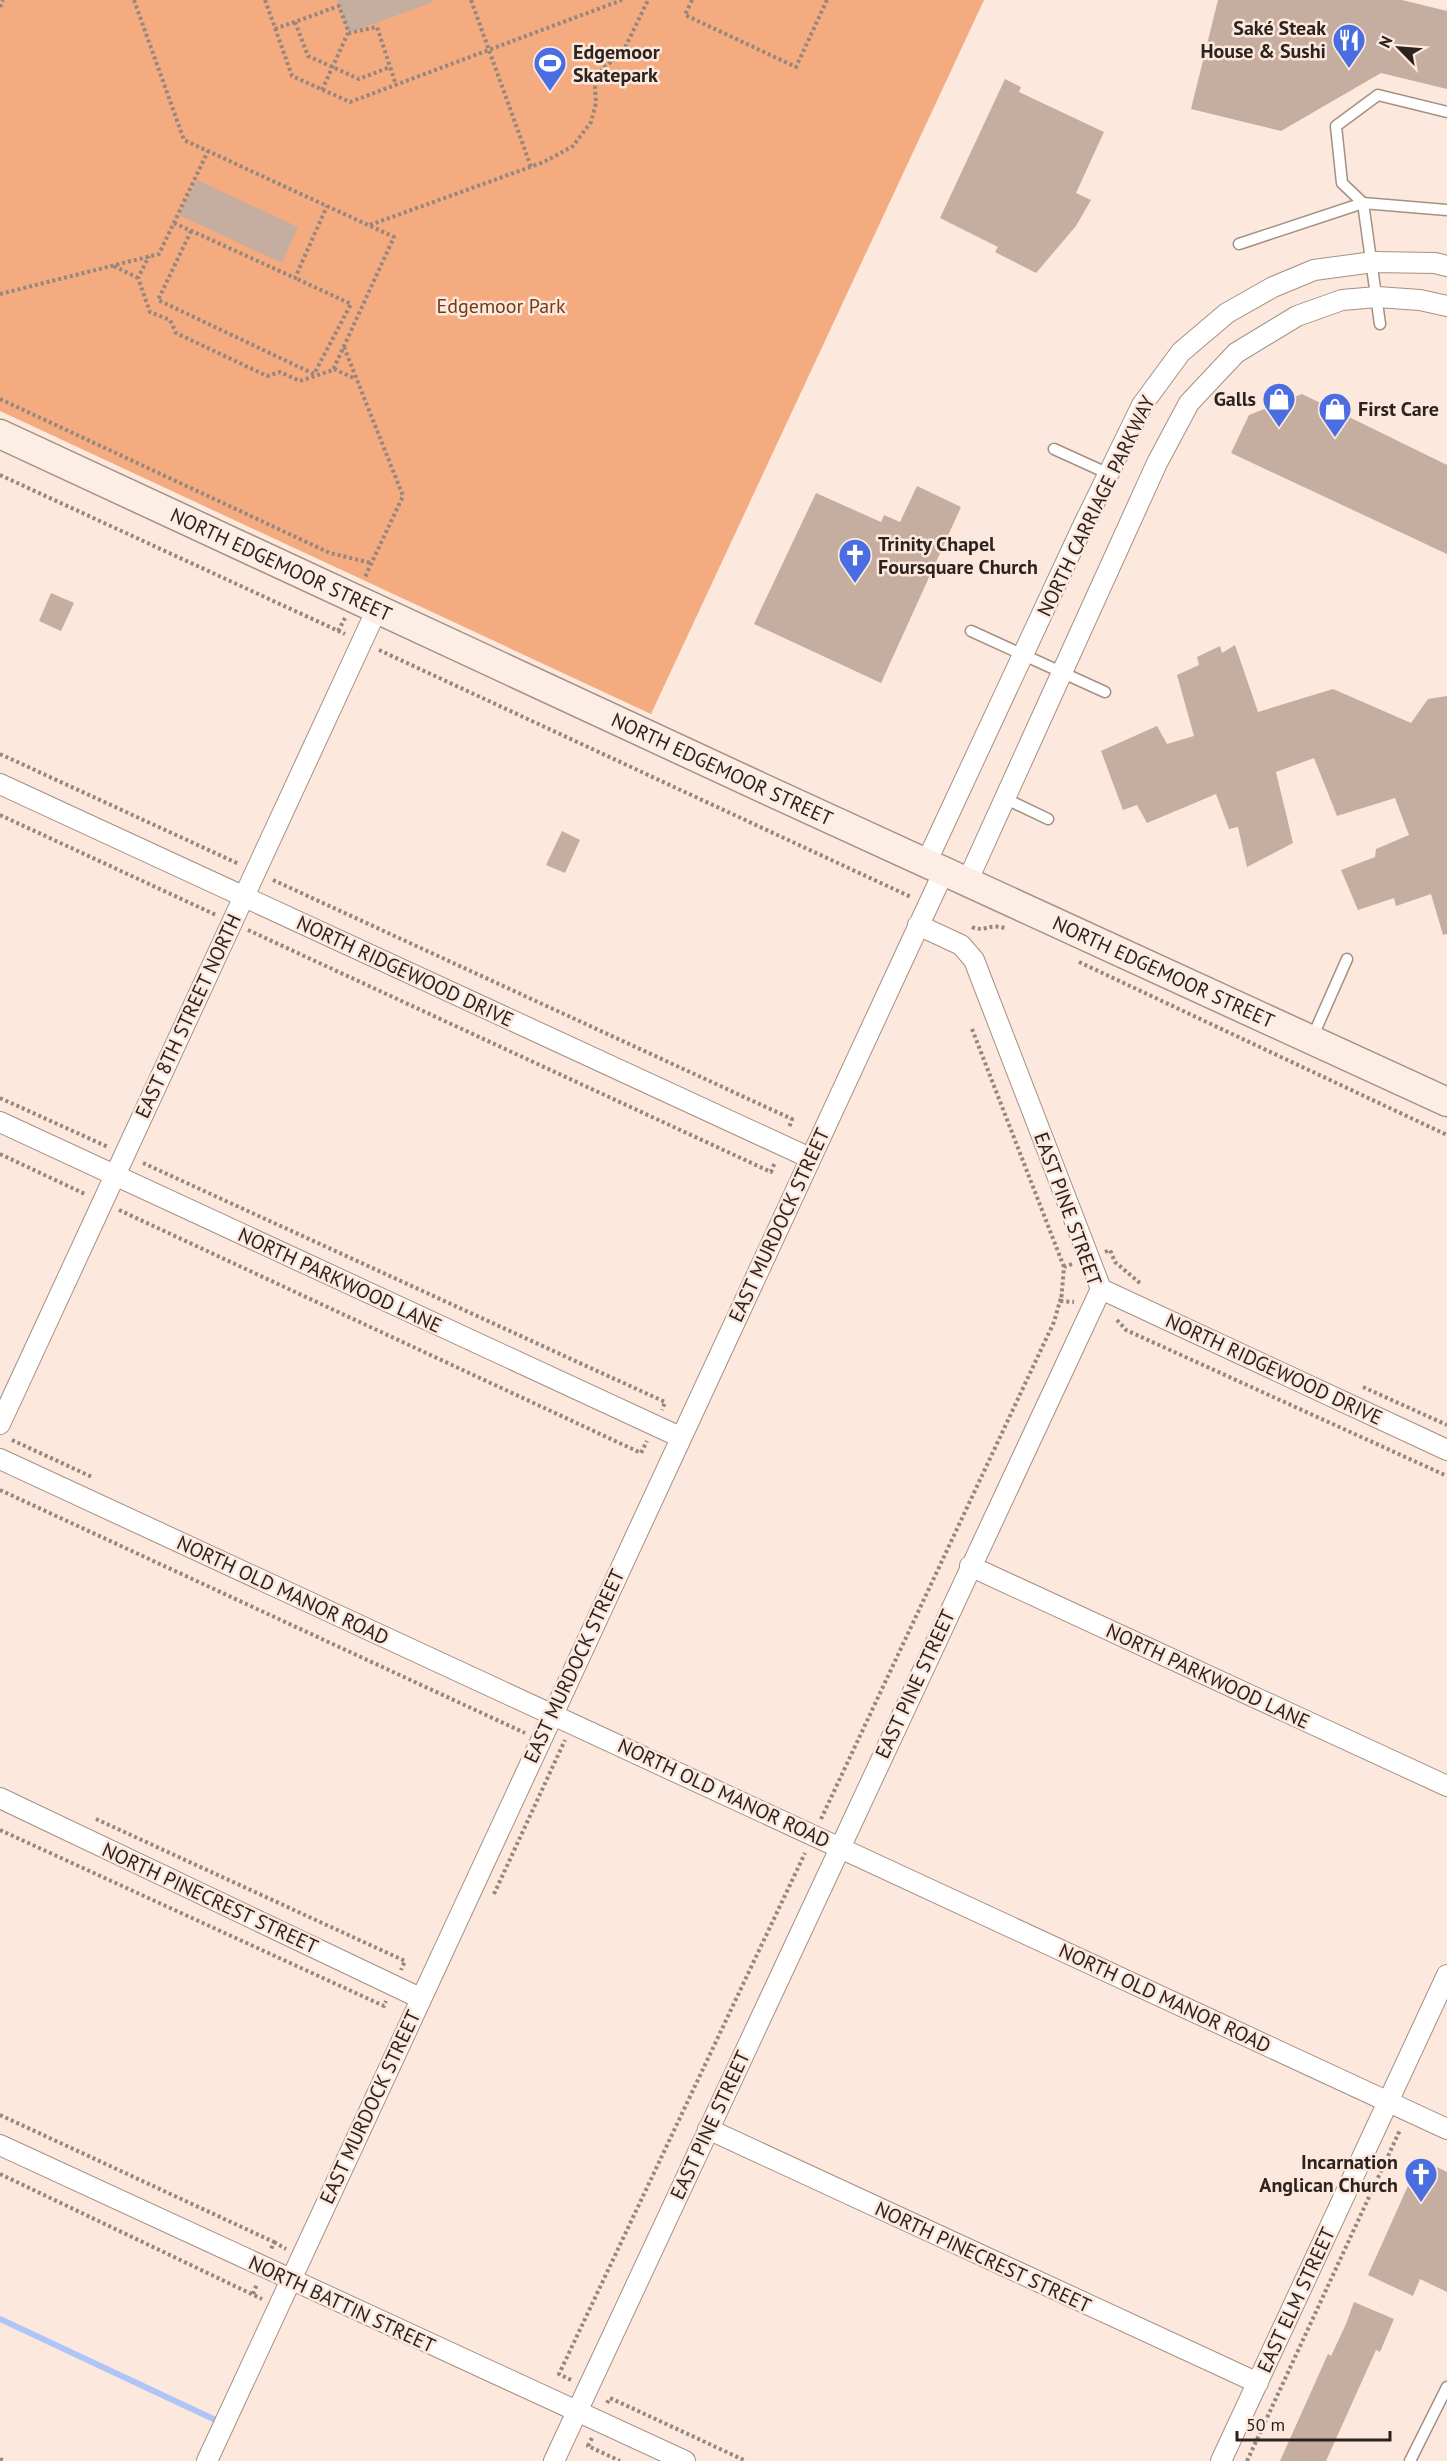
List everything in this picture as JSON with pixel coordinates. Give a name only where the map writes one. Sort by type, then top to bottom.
[{"type":"street","name":"NORTH CARRIAGE PARKWAY","points":[[946,872],[1023,655],[1142,405],[1181,352],[1227,313],[1273,287],[1314,270],[1373,262],[1435,263],[1447,266]]},
{"type":"street","name":"NORTH CARRIAGE PARKWAY","points":[[946,872],[1004,798],[1157,463],[1189,403],[1236,353],[1297,316],[1342,300],[1377,297],[1420,300],[1447,306]]},
{"type":"street","name":"NORTH EDGEMOOR STREET","points":[[0,434],[1447,1102]]},
{"type":"street","name":"EAST 8TH STREET NORTH","points":[[0,1424],[361,642],[365,604]]},
{"type":"street","name":"NORTH RIDGEWOOD DRIVE","points":[[0,784],[810,1158]]},
{"type":"street","name":"EAST MURDOCK STREET","points":[[207,2461],[927,905],[946,872]]},
{"type":"street","name":"EAST PINE STREET","points":[[554,2461],[1101,1288],[974,960],[961,945],[918,925]]},
{"type":"street","name":"NORTH PARKWOOD LANE","points":[[0,1122],[680,1437]]},
{"type":"street","name":"NORTH RIDGEWOOD DRIVE","points":[[1101,1288],[1447,1450]]},
{"type":"street","name":"NORTH OLD MANOR ROAD","points":[[0,1460],[552,1713],[1447,2129]]},
{"type":"street","name":"NORTH PARKWOOD LANE","points":[[970,1566],[1447,1786]]},
{"type":"street","name":"NORTH PINECREST STREET","points":[[0,1798],[420,1998]]},
{"type":"street","name":"EAST ELM STREET","points":[[1221,2461],[1447,1975]]},
{"type":"street","name":"NORTH PINECREST STREET","points":[[708,2129],[1257,2383]]},
{"type":"street","name":"NORTH BATTIN STREET","points":[[0,2145],[685,2461]]},
{"type":"lane","points":[[1380,324],[1363,203],[1342,183],[1336,126],[1378,95],[1447,112]]},
{"type":"lane","points":[[1239,244],[1363,203],[1447,210]]},
{"type":"lane","points":[[1054,449],[1109,474]]},
{"type":"lane","points":[[971,631],[1105,692]]},
{"type":"lane","points":[[1004,798],[1048,819]]},
{"type":"lane","points":[[1311,1040],[1347,959]]},
{"type":"lane","points":[[1410,2461],[1447,2386]]},
{"type":"path","points":[[0,7],[3,0]]},
{"type":"path","points":[[134,0],[184,140],[394,237],[334,369]]},
{"type":"path","points":[[265,0],[292,75],[350,102],[622,0]]},
{"type":"path","points":[[471,0],[531,167]]},
{"type":"path","points":[[369,226],[566,152],[586,131],[596,104],[597,77],[603,68],[622,54],[648,0]]},
{"type":"path","points":[[692,0],[685,15],[796,67],[827,0]]},
{"type":"path","points":[[275,29],[339,6],[349,33],[322,90]]},
{"type":"path","points":[[295,22],[308,56],[358,79],[390,67]]},
{"type":"path","points":[[349,33],[376,27],[396,85]]},
{"type":"path","points":[[0,294],[159,254],[208,151]]},
{"type":"path","points":[[295,279],[327,206]]},
{"type":"path","points":[[174,223],[351,304],[314,374],[158,300],[191,231]]},
{"type":"path","points":[[138,278],[149,256]]},
{"type":"path","points":[[113,266],[138,278],[150,312],[170,320],[176,333],[267,376],[280,372],[300,381],[334,369],[357,379]]},
{"type":"path","points":[[338,631],[365,604],[371,563],[403,496],[344,347]]},
{"type":"path","points":[[0,399],[330,553],[371,563]]},
{"type":"path","points":[[0,475],[927,905]]},
{"type":"path","points":[[0,754],[792,1119],[771,1172],[0,815]]},
{"type":"path","points":[[969,926],[978,930],[997,925],[1015,933]]},
{"type":"path","points":[[1073,959],[1447,1135]]},
{"type":"path","points":[[972,1029],[1064,1267]]},
{"type":"path","points":[[0,1154],[641,1453]]},
{"type":"path","points":[[588,2388],[559,2374],[1054,1322],[1062,1294]]},
{"type":"path","points":[[0,1490],[561,1750]]},
{"type":"path","points":[[0,1830],[384,2006]]},
{"type":"path","points":[[0,2115],[274,2242],[253,2294]]},
{"type":"path","points":[[1247,2461],[1400,2130]]},
{"type":"path","points":[[0,2174],[278,2306]]},
{"type":"path","points":[[0,2459],[5,2461]]},
{"type":"green space","name":"Edgemoor Park","points":[[0,0],[984,0],[651,714],[0,411]]},
{"type":"building","points":[[337,0],[432,0],[433,2],[349,33]]},
{"type":"building","points":[[1218,0],[1402,0],[1447,11],[1447,89],[1381,73],[1281,131],[1191,109]]},
{"type":"building","points":[[1005,79],[1021,87],[1019,92],[1104,132],[1076,193],[1091,200],[1076,226],[1036,273],[995,252],[998,247],[940,218]]},
{"type":"building","points":[[197,180],[298,227],[282,263],[179,215]]},
{"type":"building","points":[[1302,394],[1447,465],[1447,554],[1231,453],[1249,415]]},
{"type":"building","points":[[917,486],[961,507],[881,683],[754,624],[816,493],[881,522],[884,515],[900,522]]},
{"type":"building","points":[[51,593],[74,603],[61,631],[39,621]]},
{"type":"building","points":[[1235,645],[1258,712],[1333,689],[1411,723],[1428,699],[1447,696],[1447,934],[1443,935],[1431,894],[1396,906],[1394,898],[1358,910],[1341,870],[1375,857],[1376,849],[1409,835],[1395,798],[1337,816],[1314,758],[1276,772],[1293,843],[1247,867],[1238,827],[1229,829],[1216,794],[1147,823],[1137,805],[1123,810],[1101,751],[1157,726],[1167,744],[1194,736],[1177,675],[1199,665],[1197,657],[1220,646],[1222,653]]},
{"type":"building","points":[[562,831],[580,840],[565,873],[546,865]]},
{"type":"building","points":[[1420,2159],[1447,2172],[1447,2292],[1420,2279],[1413,2296],[1368,2275]]},
{"type":"building","points":[[1354,2302],[1394,2319],[1380,2352],[1376,2350],[1326,2461],[1280,2461],[1328,2354],[1331,2356],[1346,2324]]},
{"type":"waterway","points":[[0,2319],[222,2423]]},
{"type":"place","name":"Saké Steak House & Sushi","points":[[1349,69]]},
{"type":"place","name":"Edgemoor Skatepark","points":[[550,92]]},
{"type":"place","name":"Galls","points":[[1279,428]]},
{"type":"place","name":"First Care","points":[[1335,438]]},
{"type":"place","name":"Trinity Chapel Foursquare Church","points":[[855,584]]},
{"type":"place","name":"Incarnation Anglican Church","points":[[1421,2203]]}]
